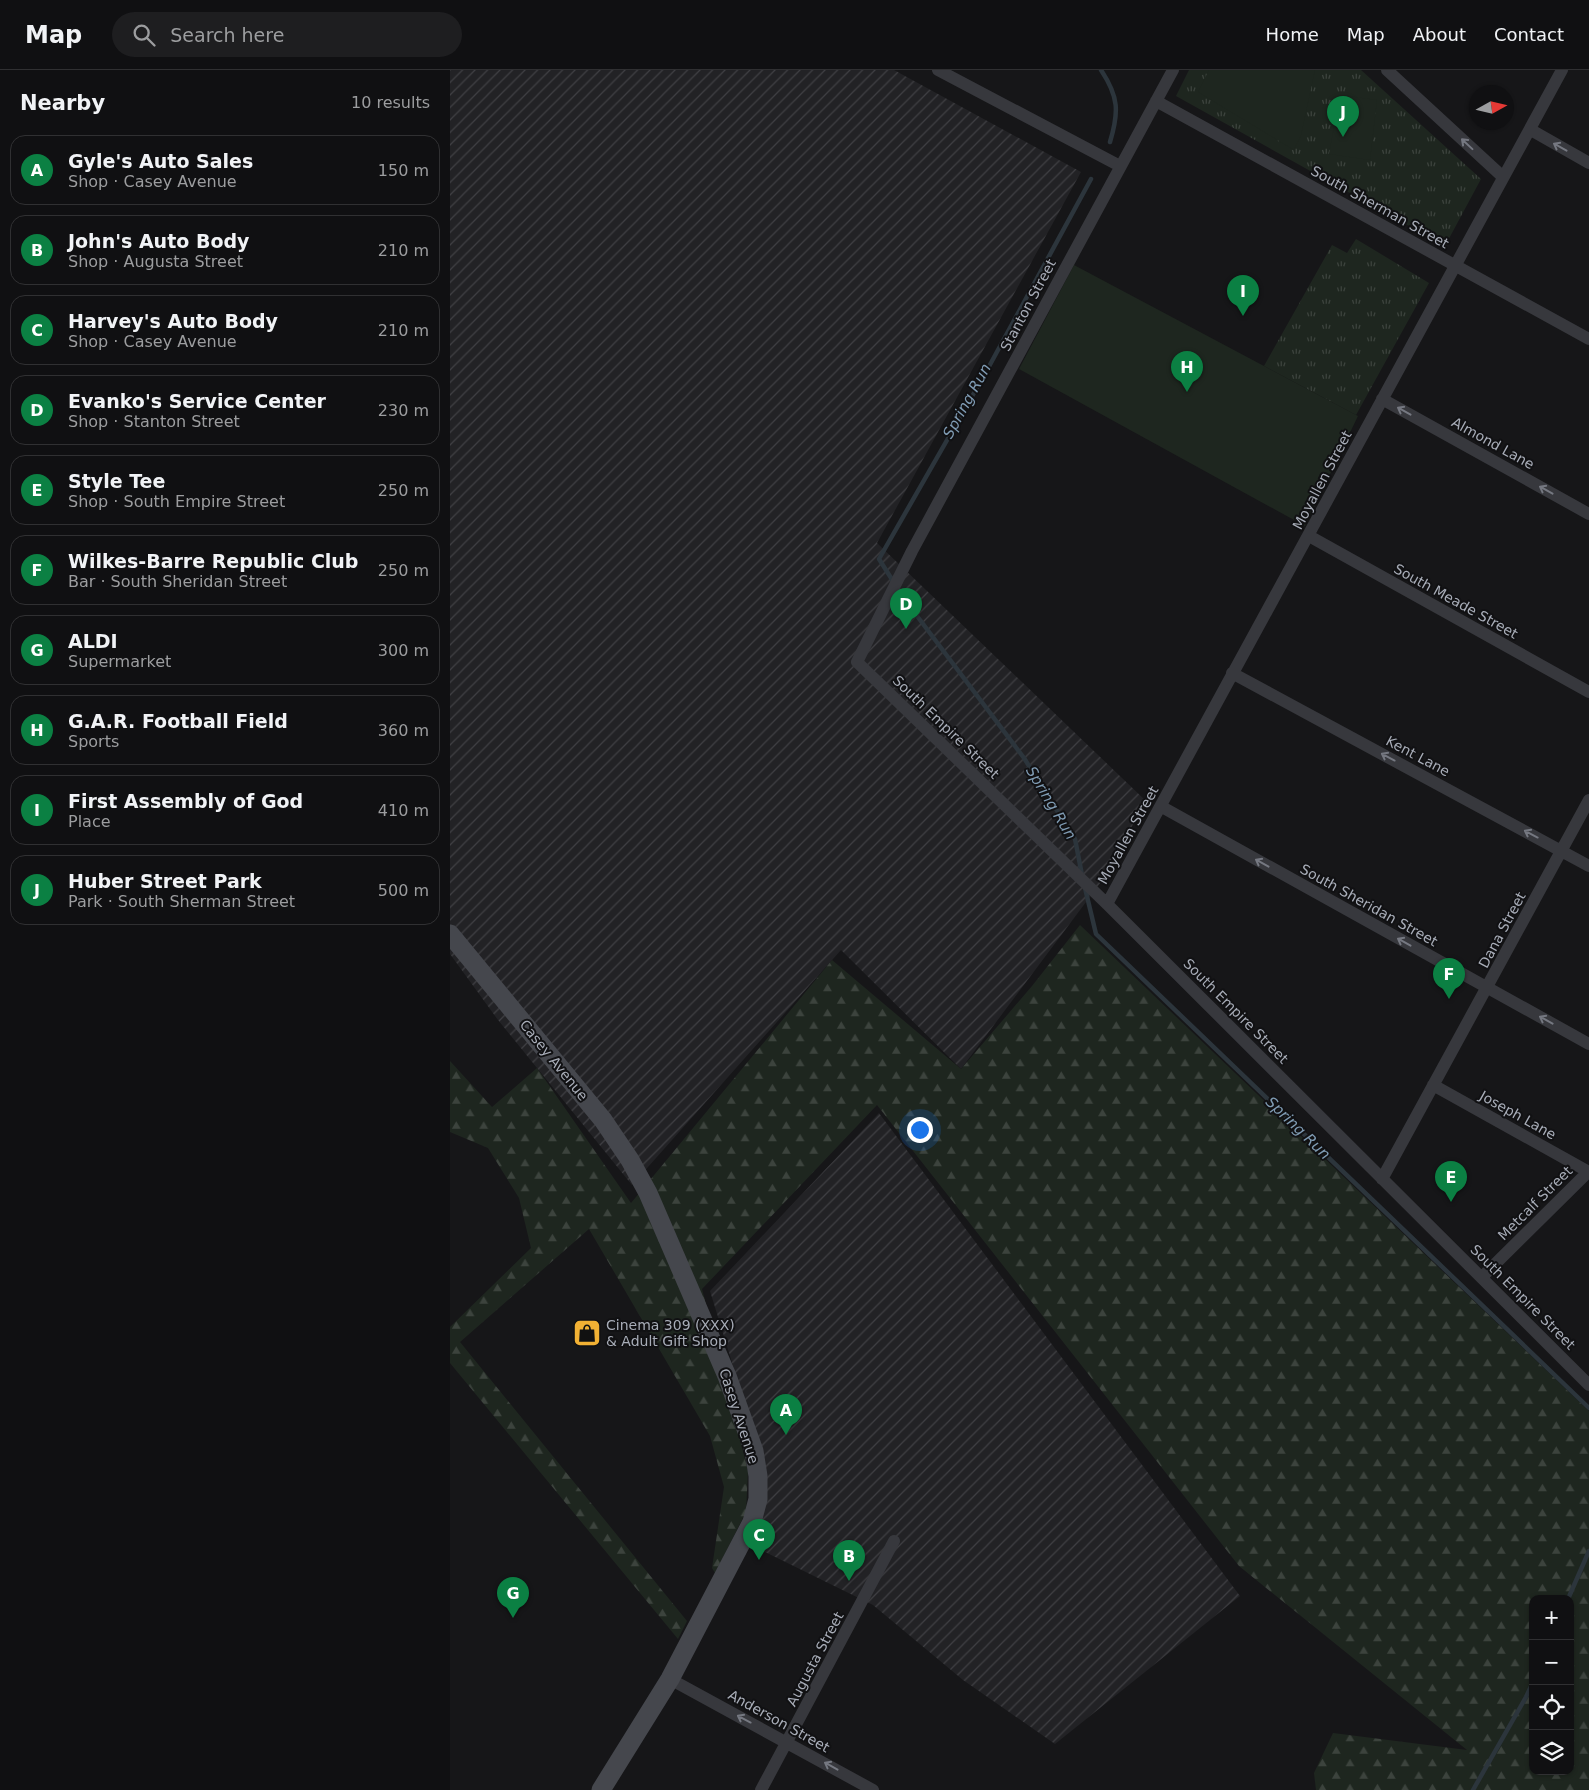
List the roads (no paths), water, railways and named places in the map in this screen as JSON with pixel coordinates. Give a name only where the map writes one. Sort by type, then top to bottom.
[{"type":"street","points":[[938,70],[1107,161],[1120,166]]},
{"type":"street","name":"Stanton Street","points":[[857,662],[900,575],[1173,70]]},
{"type":"street","points":[[1387,70],[1503,177]]},
{"type":"street","name":"Moyallen Street","points":[[1107,904],[1162,807],[1232,673],[1503,177],[1531,130],[1562,70]]},
{"type":"street","name":"South Sherman Street","points":[[1156,101],[1589,339]]},
{"type":"street","points":[[1531,130],[1589,163]]},
{"type":"street","name":"Almond Lane","points":[[1382,399],[1589,514]]},
{"type":"street","name":"South Meade Street","points":[[1308,536],[1589,692]]},
{"type":"street","name":"South Empire Street","points":[[857,662],[1107,904],[1589,1385]]},
{"type":"street","name":"Kent Lane","points":[[1232,673],[1589,866]]},
{"type":"street","name":"Dana Street","points":[[1382,1179],[1589,800]]},
{"type":"street","name":"South Sheridan Street","points":[[1162,807],[1589,1044]]},
{"type":"street","name":"Casey Avenue","points":[[450,934],[603,1120],[630,1160],[648,1194],[727,1376],[754,1451],[758,1476],[758,1499],[752,1522],[670,1679],[601,1790]]},
{"type":"street","name":"Joseph Lane","points":[[1433,1085],[1589,1172]]},
{"type":"street","name":"Metcalf Street","points":[[1482,1277],[1589,1172]]},
{"type":"street","name":"Augusta Street","points":[[761,1790],[894,1541]]},
{"type":"street","name":"Anderson Street","points":[[670,1679],[873,1790]]},
{"type":"waterway","name":"Spring Run","points":[[1101,70],[1111,88],[1116,105],[1115,122],[1110,142]]},
{"type":"waterway","name":"Spring Run","points":[[1082,875],[1075,839],[1024,758],[905,600],[879,559],[986,372],[1091,179]]},
{"type":"waterway","name":"Spring Run","points":[[1085,888],[1096,934],[1589,1408]]},
{"type":"waterway","name":"Spring Run","points":[[1570,1595],[1589,1551]]},
{"type":"waterway","name":"Spring Run","points":[[1473,1790],[1532,1685]]},
{"type":"place","name":"Huber Street Park","points":[[1343,137]]},
{"type":"place","name":"First Assembly of God","points":[[1243,316]]},
{"type":"place","name":"G.A.R. Football Field","points":[[1187,392]]},
{"type":"place","name":"Evanko's Service Center","points":[[906,629]]},
{"type":"place","name":"Wilkes-Barre Republic Club","points":[[1449,999]]},
{"type":"place","name":"Style Tee","points":[[1451,1202]]},
{"type":"place","name":"Cinema 309 (XXX) & Adult Gift Shop","points":[[587,1333]]},
{"type":"place","name":"Gyle's Auto Sales","points":[[786,1435]]},
{"type":"place","name":"Harvey's Auto Body","points":[[759,1560]]},
{"type":"place","name":"John's Auto Body","points":[[849,1581]]},
{"type":"place","name":"ALDI","points":[[513,1618]]}]
